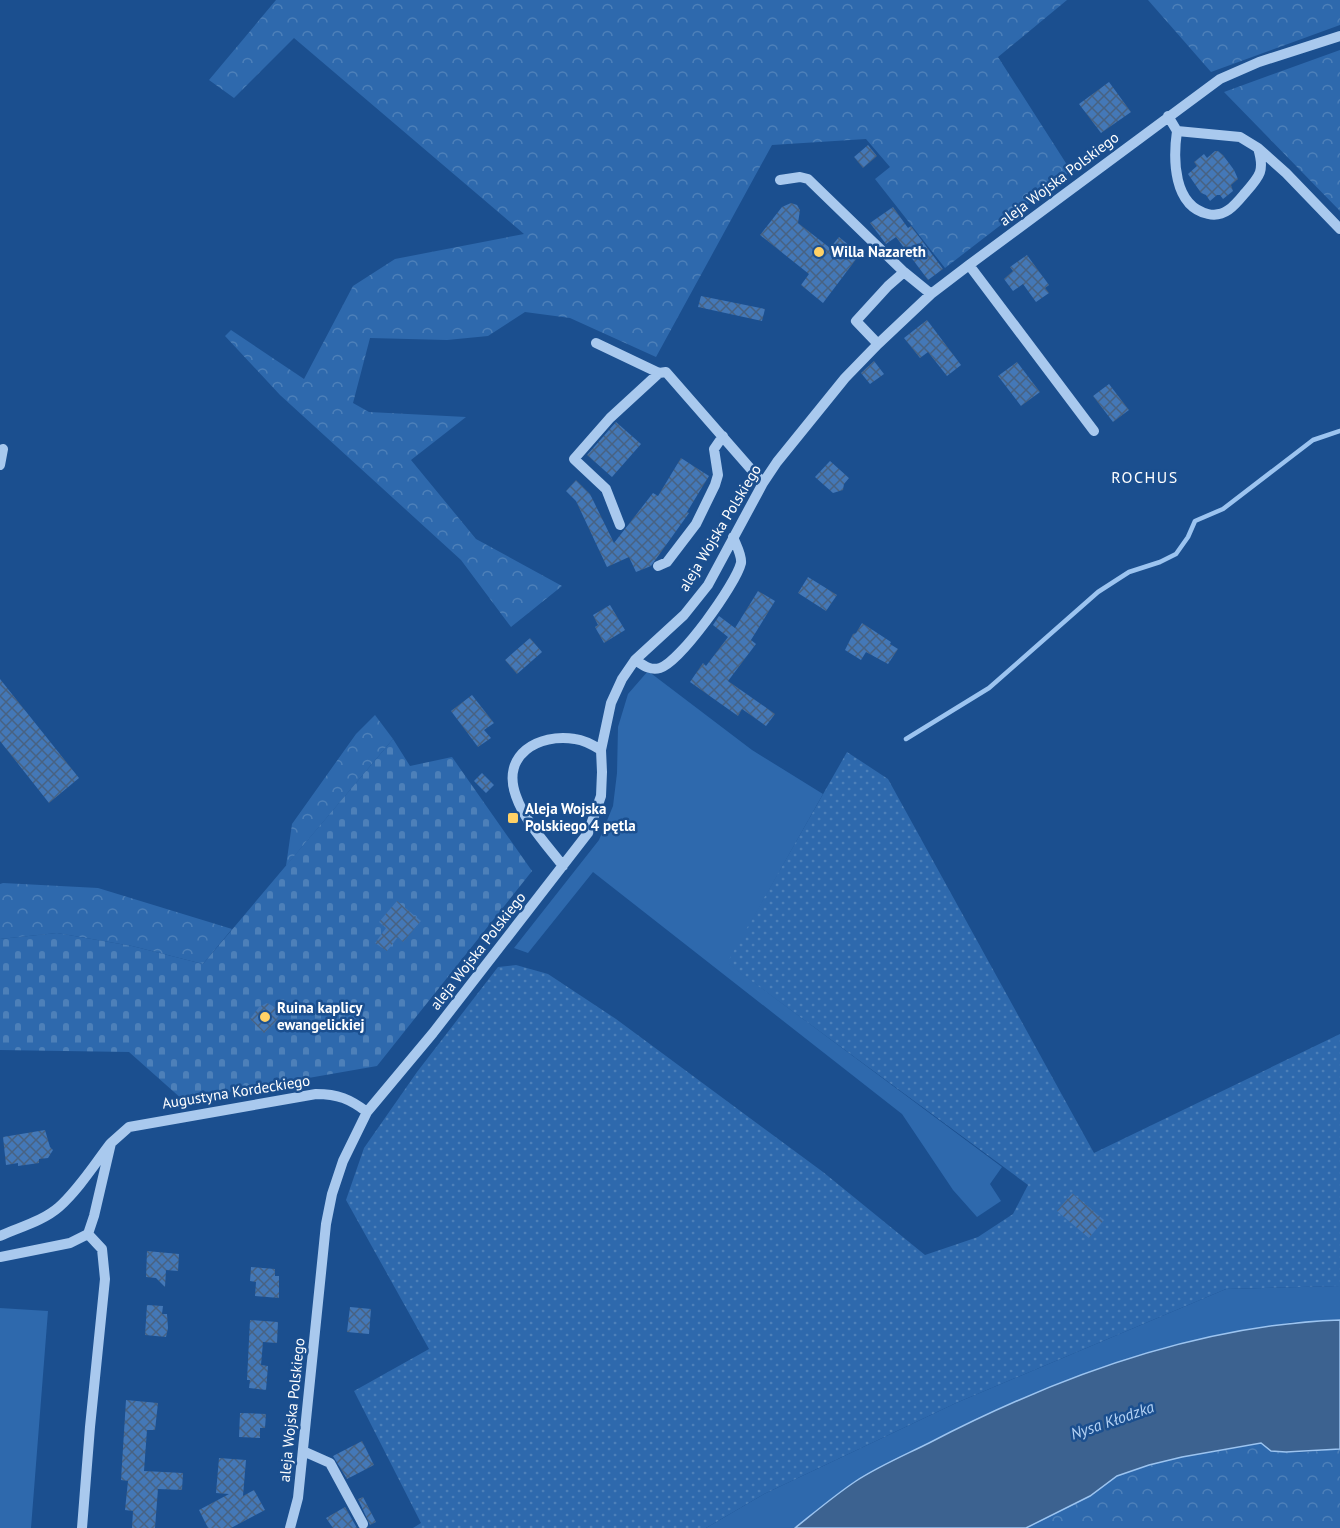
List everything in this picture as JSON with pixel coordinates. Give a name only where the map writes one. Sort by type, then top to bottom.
[{"type":"street","name":"aleja Wojska Polskiego","points":[[290,1528],[298,1498],[322,1258],[332,1194],[343,1161],[367,1112],[433,1033],[588,833],[601,796],[603,772],[601,750],[611,703],[622,679],[635,660],[668,631],[708,585],[763,483],[814,414],[878,344],[931,294],[1220,79],[1259,62],[1340,36]]},
{"type":"street","points":[[1168,116],[1177,131],[1175,146],[1177,176],[1184,198],[1198,212],[1215,216],[1232,209],[1259,176],[1263,163],[1258,148]]},
{"type":"street","points":[[1177,131],[1240,137],[1258,148],[1286,173],[1340,229]]},
{"type":"street","points":[[780,180],[800,177],[808,179],[904,272],[931,294]]},
{"type":"street","points":[[969,265],[1094,431]]},
{"type":"street","points":[[878,344],[856,321],[904,272]]},
{"type":"street","points":[[596,343],[659,373],[666,372],[763,483]]},
{"type":"street","points":[[620,525],[606,489],[574,459],[610,418],[659,373]]},
{"type":"street","points":[[658,566],[667,562],[696,524],[715,486],[717,475],[714,449],[723,436]]},
{"type":"street","points":[[0,465],[3,449]]},
{"type":"street","points":[[635,660],[649,669],[661,668],[672,660],[697,633],[738,573],[742,560],[733,537]]},
{"type":"street","points":[[563,866],[516,797],[513,786],[517,760],[524,750],[534,743],[549,738],[577,739],[601,750]]},
{"type":"street","name":"Augustyna Kordeckiego","points":[[0,1236],[42,1218],[58,1207],[72,1194],[111,1143],[129,1127],[303,1096],[332,1094],[342,1096],[367,1112]]},
{"type":"street","points":[[0,1257],[70,1243],[88,1234],[111,1143]]},
{"type":"street","points":[[82,1528],[105,1279],[102,1249],[88,1234]]},
{"type":"street","points":[[303,1451],[330,1462],[363,1524]]},
{"type":"green space","points":[[276,0],[1067,0],[998,57],[1071,171],[945,268],[875,179],[890,167],[866,139],[772,145],[656,357],[570,318],[525,312],[488,336],[447,340],[370,338],[353,403],[369,412],[466,417],[411,460],[476,539],[562,586],[511,627],[461,560],[280,395],[225,336],[231,330],[304,379],[353,286],[395,259],[524,234],[294,38],[234,98],[209,80]]},
{"type":"green space","points":[[1148,0],[1340,0],[1340,25],[1211,72]]},
{"type":"green space","points":[[1340,50],[1340,211],[1224,92]]},
{"type":"green space","points":[[648,671],[752,750],[823,794],[728,963],[1002,1167],[990,1184],[1001,1201],[977,1217],[953,1190],[902,1114],[593,872],[528,953],[514,948],[599,840],[613,806],[617,773],[618,727],[628,694]]},
{"type":"green space","points":[[375,715],[393,739],[286,866],[292,824],[356,734]]},
{"type":"green space","points":[[393,739],[410,766],[452,757],[532,871],[377,1066],[183,1100],[129,1052],[0,1050],[0,939],[57,933],[132,946],[203,964]]},
{"type":"green space","points":[[847,752],[888,779],[1094,1153],[1340,1034],[1340,1286],[1226,1289],[956,1403],[764,1494],[706,1528],[413,1528],[421,1523],[354,1391],[429,1349],[346,1200],[364,1148],[417,1072],[498,967],[516,965],[548,974],[616,1019],[823,1172],[925,1255],[978,1237],[1013,1214],[1028,1185],[727,963]]},
{"type":"green space","points":[[0,884],[98,888],[232,929],[203,964],[132,946],[57,933],[0,939]]},
{"type":"green space","points":[[1340,1286],[1340,1320],[1293,1322],[1155,1350],[1086,1373],[1007,1405],[954,1430],[857,1480],[795,1528],[706,1528],[764,1494],[956,1403],[1226,1289]]},
{"type":"green space","points":[[0,1308],[48,1311],[31,1528],[0,1528]]},
{"type":"green space","points":[[1261,1443],[1278,1451],[1288,1452],[1340,1449],[1340,1528],[1026,1528],[1090,1496],[1117,1476],[1182,1457]]},
{"type":"water","name":"Nysa Kłodzka","points":[[1340,1320],[1340,1449],[1271,1451],[1261,1443],[1149,1465],[1117,1476],[1090,1496],[1026,1528],[795,1528],[840,1492],[874,1470],[977,1419],[1077,1376],[1180,1344],[1233,1332],[1286,1324]]},
{"type":"building","points":[[1109,82],[1131,112],[1101,133],[1079,104]]},
{"type":"building","points":[[868,145],[877,156],[863,168],[854,157]]},
{"type":"building","points":[[1215,151],[1223,155],[1238,179],[1231,185],[1233,191],[1223,199],[1217,195],[1210,201],[1206,195],[1201,193],[1188,174],[1197,166],[1194,162],[1204,154],[1207,158]]},
{"type":"building","name":"Willa Nazareth","points":[[791,203],[797,205],[800,210],[798,223],[830,248],[839,237],[860,254],[823,303],[801,285],[809,274],[760,235],[782,207]]},
{"type":"building","points":[[893,207],[908,228],[911,226],[943,269],[928,280],[896,237],[886,244],[870,223]]},
{"type":"building","points":[[1027,255],[1049,285],[1045,288],[1049,293],[1036,302],[1023,284],[1013,291],[1004,279],[1013,271],[1010,267]]},
{"type":"building","points":[[701,296],[765,309],[762,321],[698,307]]},
{"type":"building","points":[[927,320],[961,365],[947,376],[928,352],[920,358],[904,338]]},
{"type":"building","points":[[874,361],[884,374],[870,384],[861,373]]},
{"type":"building","points":[[1017,362],[1040,392],[1021,406],[998,376]]},
{"type":"building","points":[[1109,384],[1129,410],[1113,422],[1093,396]]},
{"type":"building","points":[[616,422],[641,444],[612,477],[587,455]]},
{"type":"building","points":[[681,458],[709,476],[687,512],[689,513],[651,566],[636,572],[629,557],[607,567],[576,501],[566,491],[576,480],[590,494],[614,543],[653,493],[658,496]]},
{"type":"building","points":[[830,461],[849,478],[843,490],[833,493],[815,477]]},
{"type":"building","points":[[808,577],[837,595],[826,611],[798,593]]},
{"type":"building","points":[[758,591],[775,601],[751,640],[756,644],[728,681],[775,714],[766,726],[742,709],[738,716],[690,682],[703,663],[706,666],[728,637],[713,625],[719,616],[735,628]]},
{"type":"building","points":[[610,605],[625,630],[604,643],[595,627],[598,625],[593,615]]},
{"type":"building","points":[[862,623],[898,649],[888,664],[866,652],[861,660],[845,650]]},
{"type":"building","points":[[530,638],[542,652],[517,674],[505,660]]},
{"type":"building","points":[[0,679],[79,778],[49,803],[0,741]]},
{"type":"building","points":[[472,695],[494,723],[484,730],[491,738],[478,747],[451,711]]},
{"type":"building","points":[[482,773],[494,785],[486,793],[474,781]]},
{"type":"building","points":[[397,901],[421,921],[403,942],[398,937],[387,951],[375,943],[386,928],[379,922]]},
{"type":"building","name":"Ruina kaplicy ewangelickiej","points":[[267,1003],[275,1007],[279,1015],[275,1023],[264,1033],[250,1019],[259,1007]]},
{"type":"building","points":[[45,1130],[53,1150],[48,1158],[39,1159],[39,1163],[6,1165],[3,1137]]},
{"type":"building","points":[[1072,1193],[1104,1220],[1089,1238],[1057,1211]]},
{"type":"building","points":[[147,1251],[179,1254],[178,1271],[166,1270],[165,1287],[156,1278],[146,1277]]},
{"type":"building","points":[[251,1267],[275,1269],[275,1276],[279,1276],[279,1298],[255,1296],[256,1282],[250,1281]]},
{"type":"building","points":[[147,1305],[163,1306],[162,1314],[167,1314],[166,1337],[145,1335]]},
{"type":"building","points":[[350,1307],[371,1309],[369,1334],[347,1332]]},
{"type":"building","points":[[250,1320],[278,1322],[277,1343],[263,1342],[261,1365],[268,1366],[266,1390],[249,1388],[250,1380],[247,1380]]},
{"type":"building","points":[[126,1400],[158,1403],[155,1430],[147,1430],[144,1471],[183,1473],[182,1490],[158,1489],[155,1528],[132,1528],[133,1511],[125,1510],[128,1481],[121,1480]]},
{"type":"building","points":[[240,1413],[266,1414],[265,1428],[260,1428],[260,1438],[239,1437]]},
{"type":"building","points":[[362,1441],[374,1465],[347,1479],[333,1456]]},
{"type":"building","points":[[219,1458],[246,1460],[243,1496],[254,1490],[265,1510],[231,1528],[208,1528],[199,1510],[229,1494],[216,1493]]},
{"type":"building","points":[[363,1497],[376,1522],[370,1525],[358,1499]]},
{"type":"building","points":[[345,1507],[357,1528],[333,1528],[326,1518]]},
{"type":"waterway","points":[[906,739],[989,688],[1098,592],[1129,572],[1176,554],[1188,537],[1195,521],[1223,509],[1313,440],[1340,431]]},
{"type":"place","name":"Willa Nazareth","points":[[819,252]]},
{"type":"place","name":"Aleja Wojska Polskiego 4 pętla","points":[[513,818]]},
{"type":"place","name":"Ruina kaplicy ewangelickiej","points":[[265,1017]]},
{"type":"district","name":"ROCHUS","points":[[1145,477]]}]
